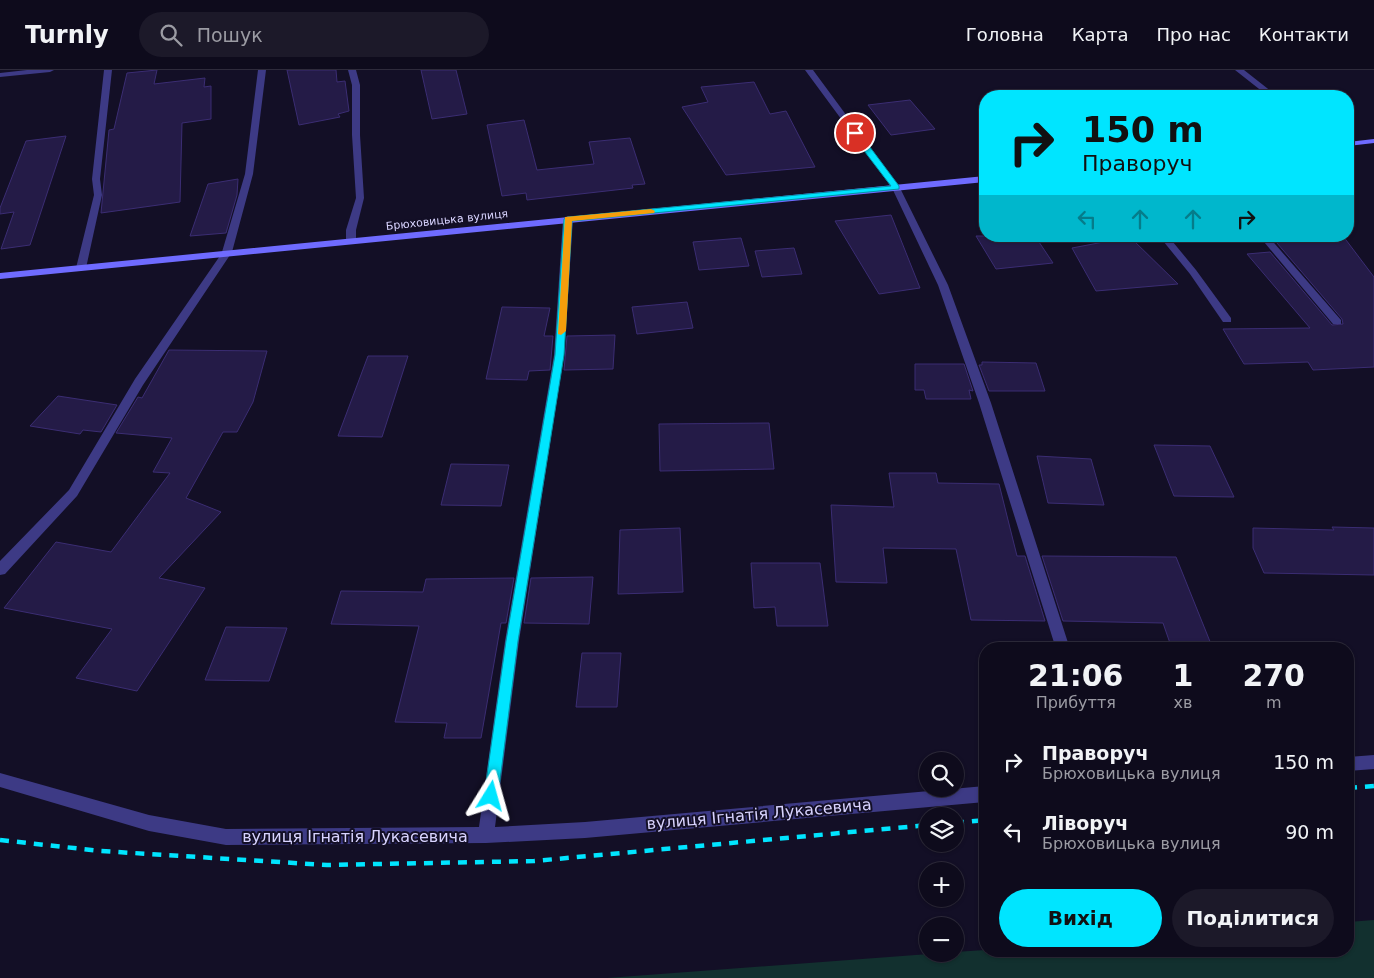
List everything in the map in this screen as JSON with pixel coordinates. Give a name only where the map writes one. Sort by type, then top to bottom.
[{"type":"main road","points":[[1354,143],[1374,141]]},
{"type":"main road","name":"Брюховицька вулиця","points":[[0,276],[228,252],[979,180]]},
{"type":"street","points":[[0,75],[50,70]]},
{"type":"street","points":[[81,268],[98,194],[96,179],[108,70]]},
{"type":"street","points":[[0,570],[73,493],[139,382],[228,252],[249,174],[262,70]]},
{"type":"street","points":[[351,241],[360,198],[356,135],[356,85],[352,70]]},
{"type":"street","points":[[809,70],[896,188],[943,285],[985,403],[1061,642]]},
{"type":"street","points":[[1239,70],[1265,90]]},
{"type":"street","points":[[486,835],[512,641],[560,355],[568,219]]},
{"type":"street","points":[[1168,242],[1193,272],[1227,320]]},
{"type":"street","points":[[1268,242],[1337,322]]},
{"type":"street","points":[[1354,764],[1374,762]]},
{"type":"street","name":"вулиця Ігнатія Лукасевича","points":[[0,780],[149,823],[226,837],[486,835],[585,830],[979,795]]},
{"type":"green space","points":[[1374,920],[1374,978],[607,978],[919,955],[919,962],[964,962],[964,951],[979,950],[979,957],[1354,957],[1354,922]]},
{"type":"building","points":[[157,70],[154,84],[205,78],[204,87],[211,86],[211,119],[182,123],[180,202],[101,213],[109,130],[114,129],[127,73]]},
{"type":"building","points":[[287,70],[336,70],[337,82],[345,81],[349,111],[338,114],[340,117],[299,125]]},
{"type":"building","points":[[421,70],[456,70],[467,114],[432,119]]},
{"type":"building","points":[[754,82],[770,114],[786,111],[815,167],[726,175],[682,107],[708,102],[701,87]]},
{"type":"building","points":[[910,100],[935,129],[891,135],[868,105]]},
{"type":"building","points":[[524,120],[537,170],[594,164],[589,142],[630,138],[645,184],[632,185],[633,188],[527,200],[526,193],[502,196],[487,125]]},
{"type":"building","points":[[66,136],[30,245],[1,249],[14,212],[0,214],[0,208],[26,141]]},
{"type":"building","points":[[238,179],[237,195],[226,233],[190,236],[208,184]]},
{"type":"building","points":[[891,215],[920,288],[879,294],[835,221]]},
{"type":"building","points":[[741,238],[749,266],[699,270],[693,242]]},
{"type":"building","points":[[980,242],[1039,242],[1053,263],[996,269]]},
{"type":"building","points":[[1104,242],[1135,242],[1178,284],[1096,291],[1072,248]]},
{"type":"building","points":[[1276,242],[1348,242],[1374,277],[1374,367],[1313,370],[1308,362],[1244,364],[1223,329],[1310,328],[1247,254],[1270,252],[1332,325],[1343,324],[1342,319]]},
{"type":"building","points":[[794,248],[802,274],[762,277],[755,251]]},
{"type":"building","points":[[687,302],[693,328],[637,334],[632,307]]},
{"type":"building","points":[[502,307],[550,308],[544,336],[553,336],[550,370],[529,371],[527,380],[486,379]]},
{"type":"building","points":[[615,335],[613,369],[564,370],[567,336]]},
{"type":"building","points":[[169,350],[267,351],[253,402],[237,432],[223,432],[186,498],[221,512],[159,578],[205,588],[137,691],[76,678],[112,629],[4,608],[56,542],[111,552],[170,473],[153,472],[172,438],[116,433],[138,397],[142,398]]},
{"type":"building","points":[[368,356],[408,356],[382,437],[338,436]]},
{"type":"building","points":[[982,362],[1036,363],[1045,391],[989,391],[979,365],[982,365]]},
{"type":"building","points":[[915,364],[964,364],[973,391],[969,390],[971,399],[926,399],[924,390],[915,390]]},
{"type":"building","points":[[58,396],[117,405],[101,432],[83,430],[80,434],[30,426]]},
{"type":"building","points":[[769,423],[774,469],[660,471],[659,424]]},
{"type":"building","points":[[1154,445],[1210,446],[1234,497],[1174,496]]},
{"type":"building","points":[[1037,456],[1091,459],[1104,505],[1048,503]]},
{"type":"building","points":[[451,464],[509,465],[501,506],[441,505]]},
{"type":"building","points":[[889,473],[936,473],[938,483],[999,484],[1017,556],[1025,556],[1045,621],[971,620],[956,549],[883,548],[887,583],[836,582],[831,505],[894,507]]},
{"type":"building","points":[[1332,527],[1374,528],[1374,575],[1264,573],[1253,548],[1253,528],[1334,530]]},
{"type":"building","points":[[680,528],[683,592],[618,594],[620,530]]},
{"type":"building","points":[[1042,556],[1176,557],[1210,642],[1170,642],[1163,623],[1063,621]]},
{"type":"building","points":[[751,563],[820,563],[828,626],[777,626],[775,607],[754,608]]},
{"type":"building","points":[[593,577],[589,624],[524,623],[531,578]]},
{"type":"building","points":[[514,578],[506,623],[501,623],[481,738],[444,738],[447,723],[395,722],[419,626],[331,624],[341,591],[423,592],[426,579]]},
{"type":"building","points":[[226,627],[287,628],[269,681],[205,680]]},
{"type":"building","points":[[582,653],[621,653],[617,707],[576,707]]},
{"type":"railway","points":[[1354,788],[1374,786]]},
{"type":"railway","points":[[964,822],[979,821]]},
{"type":"railway","points":[[0,840],[101,851],[327,865],[534,861],[919,826]]},
{"type":"slow traffic","points":[[561,331],[568,219],[651,211]]},
{"type":"route","points":[[491,796],[512,641],[560,355],[568,219],[896,188],[855,133]]}]
